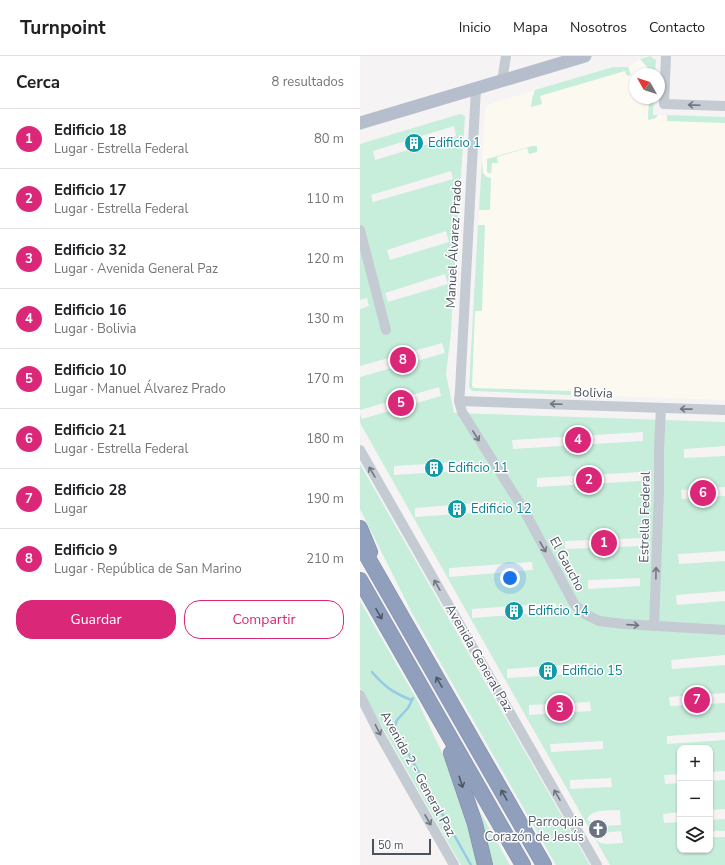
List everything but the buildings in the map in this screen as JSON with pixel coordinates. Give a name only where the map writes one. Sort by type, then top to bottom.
[{"type":"highway","points":[[360,528],[384,584]]},
{"type":"highway","points":[[360,544],[544,865]]},
{"type":"highway","points":[[360,580],[523,865]]},
{"type":"highway","points":[[439,718],[475,824],[485,865]]},
{"type":"main road","points":[[360,123],[584,56]]},
{"type":"street","points":[[502,81],[506,56]]},
{"type":"street","points":[[666,56],[664,104],[725,106]]},
{"type":"street","name":"Manuel Álvarez Prado","points":[[459,401],[476,88]]},
{"type":"street","points":[[360,230],[386,330]]},
{"type":"street","name":"Bolivia","points":[[459,401],[725,410]]},
{"type":"street","name":"El Gaucho","points":[[459,401],[460,408],[524,510],[575,606],[585,614],[599,621],[624,624],[725,630]]},
{"type":"street","name":"Estrella Federal","points":[[654,626],[661,408]]},
{"type":"street","name":"Avenida General Paz","points":[[360,450],[597,865]]},
{"type":"street","name":"Avenida 2 - General Paz","points":[[360,695],[381,737],[454,865]]},
{"type":"shaded area","points":[[650,56],[656,60],[655,68],[629,68],[629,104],[654,104],[654,115],[725,117],[725,400],[472,391],[469,387],[485,109],[490,104],[613,67],[628,67],[640,59]]},
{"type":"green space","points":[[650,56],[656,60],[655,68],[647,68],[640,59]]},
{"type":"green space","points":[[613,67],[628,67],[629,70],[629,76],[627,76],[625,71],[540,96],[542,104],[531,107],[535,90]]},
{"type":"green space","points":[[649,104],[654,104],[653,115],[658,115],[656,118],[648,120]]},
{"type":"green space","points":[[460,114],[465,116],[451,333],[446,374],[454,413],[725,422],[725,446],[684,449],[684,458],[725,456],[725,487],[681,490],[682,499],[725,496],[725,551],[678,554],[679,564],[725,561],[725,591],[676,595],[677,605],[725,601],[725,655],[671,660],[672,669],[725,665],[725,693],[669,697],[670,706],[725,703],[725,732],[667,736],[667,744],[725,740],[725,771],[713,772],[713,745],[677,745],[677,774],[664,775],[665,784],[677,783],[677,812],[663,814],[664,823],[677,822],[677,853],[713,853],[713,837],[725,837],[725,865],[610,865],[360,423],[360,414],[362,419],[441,396],[439,387],[360,410],[360,377],[445,353],[442,343],[360,366],[360,309],[369,306],[367,298],[360,300],[360,144]],"holes":[[[454,126],[456,136],[375,160],[373,151]],[[451,171],[453,179],[373,202],[371,195]],[[446,231],[449,242],[390,260],[387,250]],[[445,274],[448,284],[388,302],[385,293]],[[643,432],[643,441],[513,449],[512,440]],[[474,461],[475,470],[394,475],[394,466]],[[641,472],[641,481],[537,487],[537,478]],[[499,501],[499,511],[415,517],[415,508]],[[643,538],[643,546],[565,549],[565,541]],[[532,562],[533,570],[449,577],[449,568]],[[640,578],[640,586],[588,589],[588,580]],[[556,603],[556,612],[472,618],[472,609]],[[589,663],[590,673],[507,678],[507,669]],[[590,702],[591,711],[529,715],[529,705]],[[603,741],[603,749],[551,752],[550,744]],[[611,778],[612,787],[570,789],[570,780]],[[620,810],[621,825],[602,826],[602,833],[621,831],[623,843],[603,844],[597,841],[595,838],[596,833],[594,833],[594,824],[587,819],[593,813]]]},
{"type":"green space","points":[[667,115],[725,117],[725,123],[667,121]]},
{"type":"green space","points":[[532,146],[537,146],[537,152],[529,154],[527,148],[497,157],[498,163],[492,163],[491,174],[487,172],[487,159]]},
{"type":"green space","points":[[482,160],[483,173],[487,177],[491,178],[490,210],[479,210]]},
{"type":"green space","points":[[478,225],[485,225],[482,311],[475,311],[472,386],[474,388],[571,391],[571,395],[472,391],[469,387]]},
{"type":"green space","points":[[360,464],[590,865],[556,865],[412,613],[360,509]]},
{"type":"green space","points":[[360,601],[417,700],[447,763],[462,805],[475,849],[478,865],[461,865],[360,688]]},
{"type":"green space","points":[[725,780],[725,809],[713,810],[713,781]]},
{"type":"green space","points":[[474,801],[510,865],[490,865]]},
{"type":"green space","points":[[725,819],[725,831],[713,831],[713,820]]},
{"type":"waterway","points":[[372,672],[389,689],[411,700]]},
{"type":"waterway","points":[[413,698],[408,708],[397,720],[394,728],[471,865]]},
{"type":"place","name":"Edificio 1","points":[[414,143]]},
{"type":"place","name":"Edificio 9","points":[[403,360]]},
{"type":"place","name":"Edificio 10","points":[[401,403]]},
{"type":"place","name":"Edificio 16","points":[[578,440]]},
{"type":"place","name":"Edificio 11","points":[[434,468]]},
{"type":"place","name":"Edificio 17","points":[[589,480]]},
{"type":"place","name":"Edificio 21","points":[[703,493]]},
{"type":"place","name":"Edificio 12","points":[[457,509]]},
{"type":"place","name":"Edificio 18","points":[[604,543]]},
{"type":"place","name":"Edificio 14","points":[[514,611]]},
{"type":"place","name":"Edificio 15","points":[[548,671]]},
{"type":"place","name":"Edificio 28","points":[[697,700]]},
{"type":"place","name":"Edificio 32","points":[[560,708]]},
{"type":"place","name":"Parroquia Corazón de Jesús","points":[[598,829]]}]
